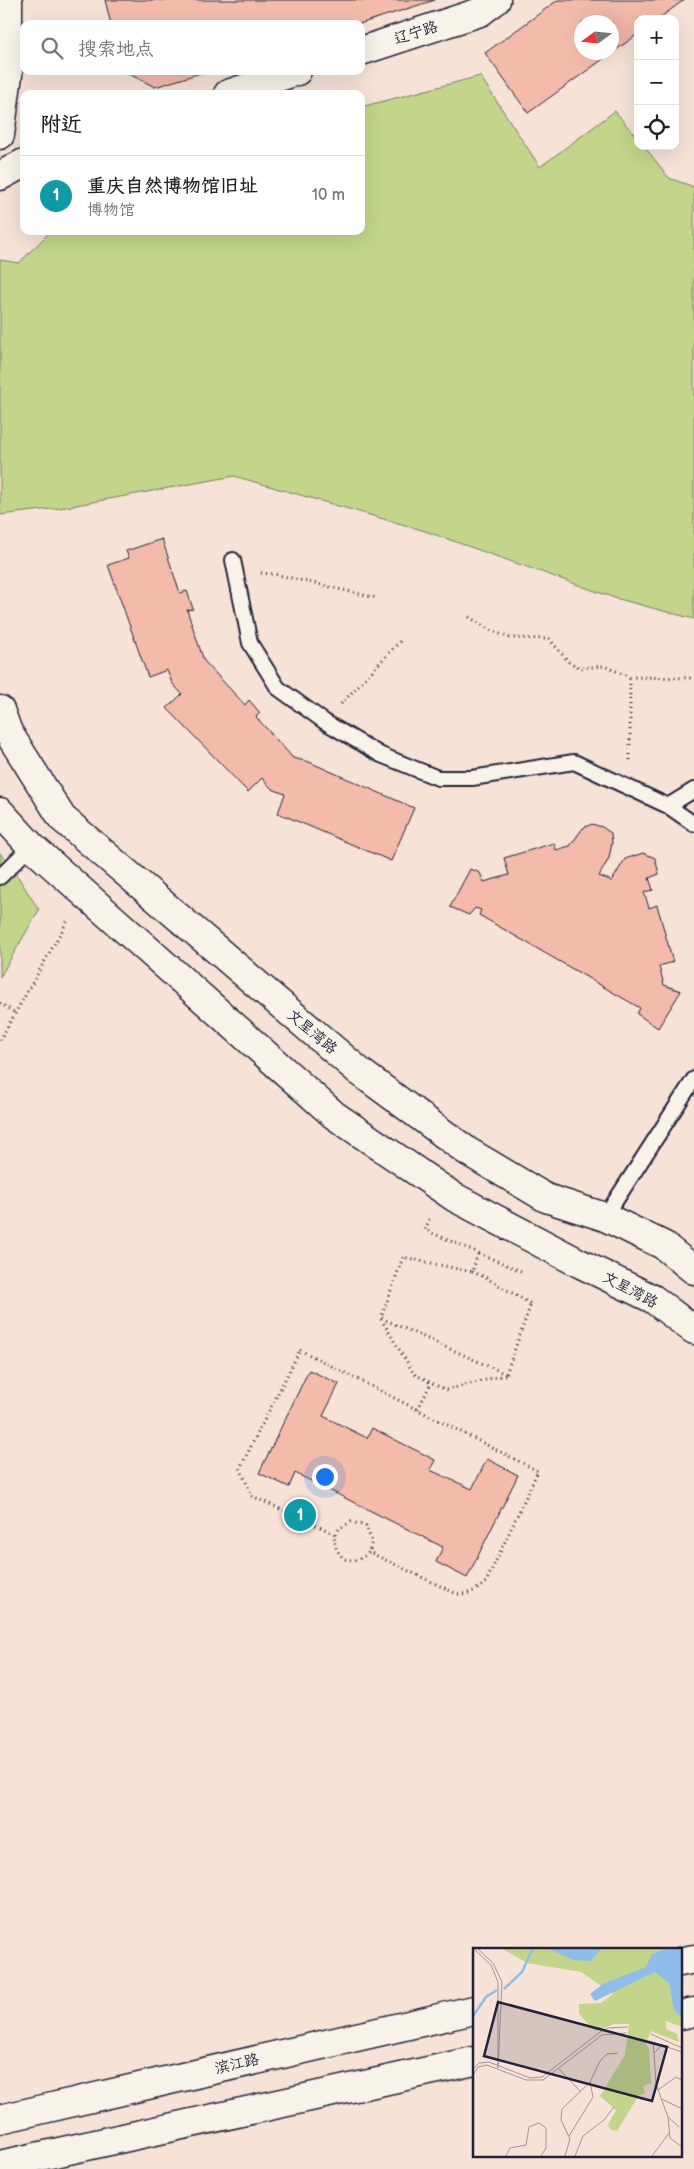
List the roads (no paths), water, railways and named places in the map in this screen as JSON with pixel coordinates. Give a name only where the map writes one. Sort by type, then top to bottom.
[{"type":"main road","points":[[0,135],[8,75],[8,0]]},
{"type":"main road","name":"辽宁路","points":[[365,49],[480,12],[496,0]]},
{"type":"main road","points":[[8,75],[25,90]]},
{"type":"main road","points":[[240,90],[285,75]]},
{"type":"main road","points":[[0,176],[20,165]]},
{"type":"main road","name":"文星湾路","points":[[0,710],[8,732],[62,818],[360,1072],[467,1151],[546,1198],[605,1217],[663,1245],[694,1270]]},
{"type":"main road","name":"文星湾路","points":[[0,812],[31,846],[334,1115],[454,1197],[579,1263],[653,1299],[694,1330]]},
{"type":"main road","name":"滨江路","points":[[0,2119],[473,2010]]},
{"type":"main road","points":[[0,2165],[473,2061]]},
{"type":"lane","points":[[233,560],[250,643],[278,688],[325,722],[381,755],[438,778],[472,778],[574,762],[668,806],[694,824]]},
{"type":"lane","points":[[668,806],[694,790]]},
{"type":"lane","points":[[0,877],[31,846]]},
{"type":"lane","points":[[605,1217],[694,1079]]},
{"type":"place","name":"重庆自然博物馆旧址","points":[[300,1515]]}]
